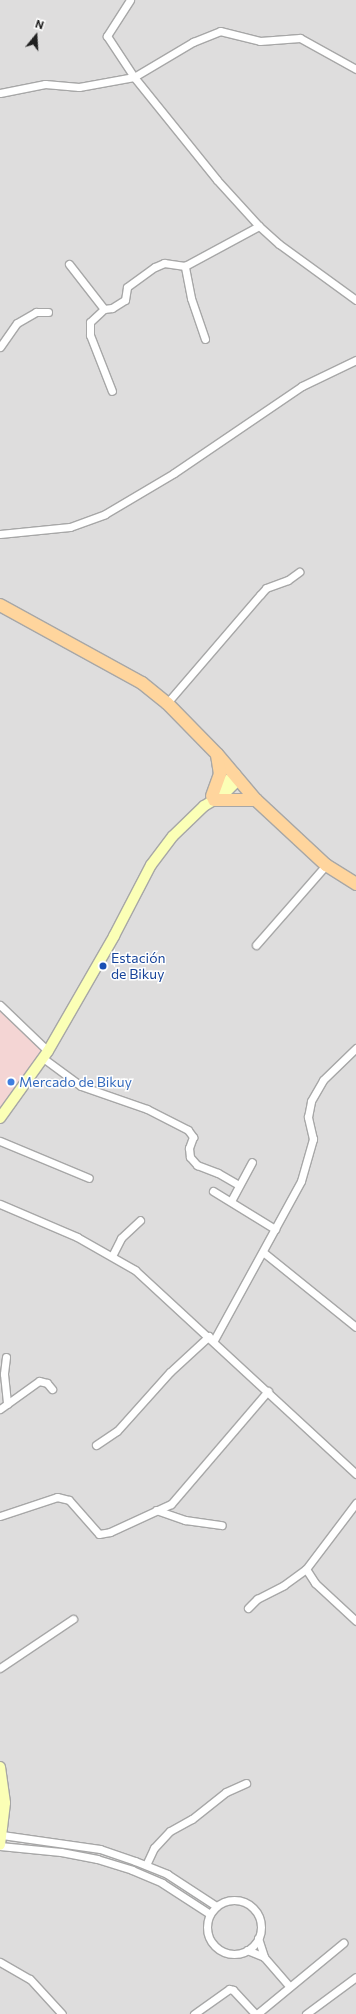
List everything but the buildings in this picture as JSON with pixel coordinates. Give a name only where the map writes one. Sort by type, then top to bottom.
[{"type":"main road","points":[[0,605],[142,683],[167,703],[217,754],[256,800],[326,865],[356,884]]},
{"type":"main road","points":[[217,754],[220,774],[212,799],[256,800]]},
{"type":"street","points":[[130,0],[107,36],[134,77],[217,180],[259,226],[279,244],[356,300]]},
{"type":"street","points":[[0,94],[46,84],[79,87],[134,77],[193,42],[220,31],[260,41],[300,38],[356,69]]},
{"type":"street","points":[[112,391],[90,335],[90,322],[104,309],[112,308],[125,300],[127,288],[155,267],[164,263],[185,266],[259,226]]},
{"type":"street","points":[[69,264],[104,309]]},
{"type":"street","points":[[185,266],[191,298],[205,339]]},
{"type":"street","points":[[0,347],[17,323],[36,312],[48,312]]},
{"type":"street","points":[[0,534],[70,527],[105,514],[174,473],[302,386],[356,360]]},
{"type":"street","points":[[167,703],[231,626],[266,588],[288,580],[299,572]]},
{"type":"street","points":[[0,1118],[45,1054],[103,957],[151,865],[173,836],[212,799],[224,794],[237,776]]},
{"type":"street","points":[[256,945],[326,865]]},
{"type":"street","points":[[0,1005],[45,1054],[82,1086],[147,1109],[188,1130],[193,1137],[189,1148],[190,1157],[197,1165],[218,1173],[239,1185]]},
{"type":"street","points":[[96,1445],[117,1431],[170,1372],[211,1338],[263,1252],[301,1181],[313,1139],[308,1117],[311,1101],[323,1080],[356,1048]]},
{"type":"street","points":[[0,1141],[89,1178]]},
{"type":"street","points":[[231,1201],[252,1162]]},
{"type":"street","points":[[213,1191],[275,1229]]},
{"type":"street","points":[[0,1204],[112,1256],[135,1270],[211,1338],[356,1474]]},
{"type":"street","points":[[112,1256],[121,1238],[140,1220]]},
{"type":"street","points":[[263,1252],[356,1327]]},
{"type":"street","points":[[6,1357],[4,1374],[7,1404]]},
{"type":"street","points":[[0,1409],[39,1381],[47,1383],[52,1389]]},
{"type":"street","points":[[0,1516],[58,1497],[68,1500],[99,1534],[110,1532],[171,1504],[268,1391]]},
{"type":"street","points":[[248,1608],[257,1599],[284,1585],[306,1569],[356,1503]]},
{"type":"street","points":[[171,1504],[172,1516]]},
{"type":"street","points":[[156,1510],[172,1516],[222,1525]]},
{"type":"street","points":[[306,1569],[315,1583],[356,1620]]},
{"type":"street","points":[[0,1668],[73,1619]]},
{"type":"street","points":[[0,1767],[5,1803],[0,1846],[61,1852],[132,1870],[162,1882],[210,1914]]},
{"type":"street","points":[[146,1865],[154,1848],[170,1831],[192,1818],[226,1792],[246,1782]]},
{"type":"street","points":[[2,1834],[100,1849],[146,1865],[179,1880],[216,1906]]},
{"type":"street","points":[[264,1957],[247,1950],[230,1953],[215,1946],[207,1931],[210,1914],[216,1906],[233,1900],[250,1905],[260,1920],[258,1938],[264,1957],[289,1986]]},
{"type":"street","points":[[247,1950],[258,1938]]},
{"type":"street","points":[[194,2014],[229,1989],[233,1990],[256,2014],[343,1944]]},
{"type":"street","points":[[0,1962],[30,1979],[62,2014]]},
{"type":"street","points":[[306,2014],[356,1978]]},
{"type":"shaded area","points":[[0,0],[356,0],[356,2014],[0,2014]]},
{"type":"shaded area","name":"Mercado de Bikuy","points":[[0,1006],[45,1050],[0,1115]]},
{"type":"place","name":"Estación de Bikuy","points":[[103,966]]},
{"type":"place","name":"Mercado de Bikuy","points":[[11,1082]]}]
